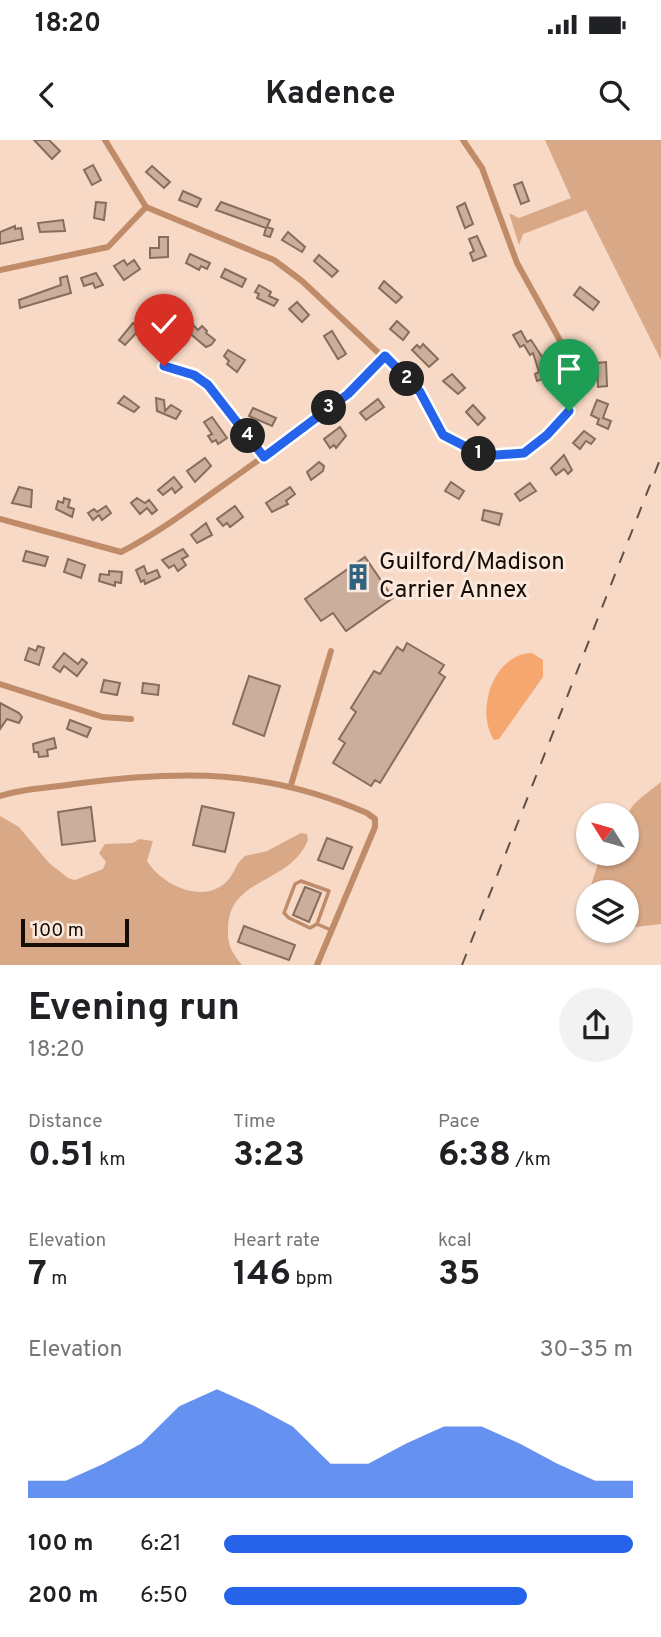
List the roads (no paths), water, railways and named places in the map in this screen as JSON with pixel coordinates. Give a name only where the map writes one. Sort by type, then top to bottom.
[{"type":"street","points":[[105,140],[146,207],[274,260],[302,281],[385,356],[420,392],[443,435],[484,456],[524,453],[547,435],[569,411],[573,364],[517,263],[482,168],[463,140]]},
{"type":"street","points":[[0,270],[108,247],[146,207]]},
{"type":"street","points":[[0,519],[121,552],[148,538],[264,457],[348,394],[385,356]]},
{"type":"street","points":[[164,366],[194,375],[208,385],[264,457]]},
{"type":"street","points":[[291,785],[331,651]]},
{"type":"street","points":[[0,684],[103,717],[131,719]]},
{"type":"street","points":[[0,796],[122,778],[174,774],[291,785],[360,810],[376,822],[317,965]]},
{"type":"lane","points":[[301,881],[329,891],[317,924],[310,928],[284,913],[295,884],[301,881]]},
{"type":"lane","points":[[317,924],[331,930]]},
{"type":"railway","points":[[462,965],[661,457]]},
{"type":"place","name":"Guilford/Madison Carrier Annex","points":[[358,577]]}]
